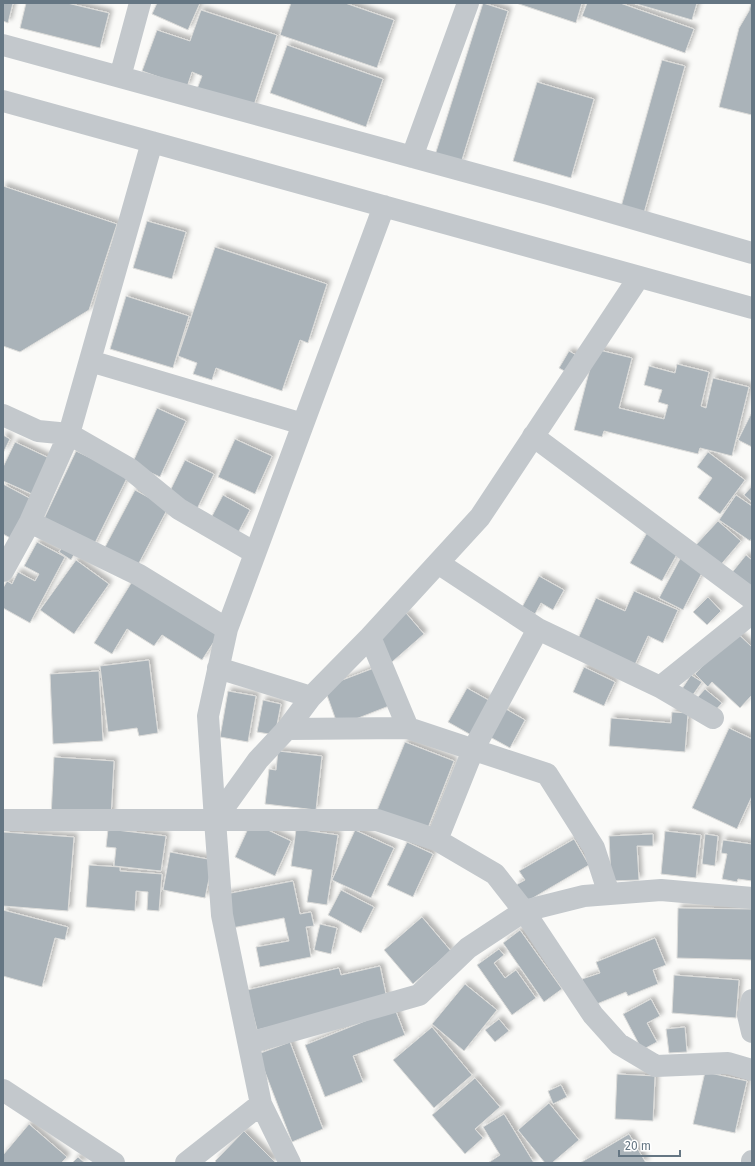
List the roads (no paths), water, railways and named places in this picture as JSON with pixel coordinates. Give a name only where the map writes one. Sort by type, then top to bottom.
[{"type":"street","points":[[120,77],[140,3]]},
{"type":"street","points":[[412,157],[468,3]]},
{"type":"street","points":[[3,45],[548,194],[752,253]]},
{"type":"street","points":[[3,101],[752,308]]},
{"type":"street","points":[[3,571],[30,522],[68,434],[152,142]]},
{"type":"street","points":[[290,1163],[261,1104],[222,915],[208,716],[227,629],[384,206]]},
{"type":"street","points":[[215,820],[258,760],[287,729],[311,696],[370,637],[480,517],[639,277]]},
{"type":"street","points":[[90,361],[303,424]]},
{"type":"street","points":[[3,415],[38,431],[68,434],[130,469],[180,508],[255,553]]},
{"type":"street","points":[[534,436],[752,599]]},
{"type":"street","points":[[30,522],[139,575],[227,629]]},
{"type":"street","points":[[438,563],[538,629],[660,687],[713,718]]},
{"type":"street","points":[[660,687],[752,613]]},
{"type":"street","points":[[437,840],[473,750],[538,629]]},
{"type":"street","points":[[370,637],[408,728]]},
{"type":"street","points":[[218,668],[311,696]]},
{"type":"street","points":[[287,729],[408,728],[548,774],[594,848],[609,894]]},
{"type":"street","points":[[3,820],[377,820],[437,840],[495,874],[524,911],[593,1015],[619,1044],[656,1066],[728,1063],[752,1070]]},
{"type":"street","points":[[249,1043],[419,995],[468,948],[524,911],[584,896],[661,890],[752,898]]},
{"type":"street","points":[[752,1000],[748,1015],[752,1032]]},
{"type":"street","points":[[3,1090],[114,1163]]},
{"type":"street","points":[[186,1163],[261,1104]]}]
